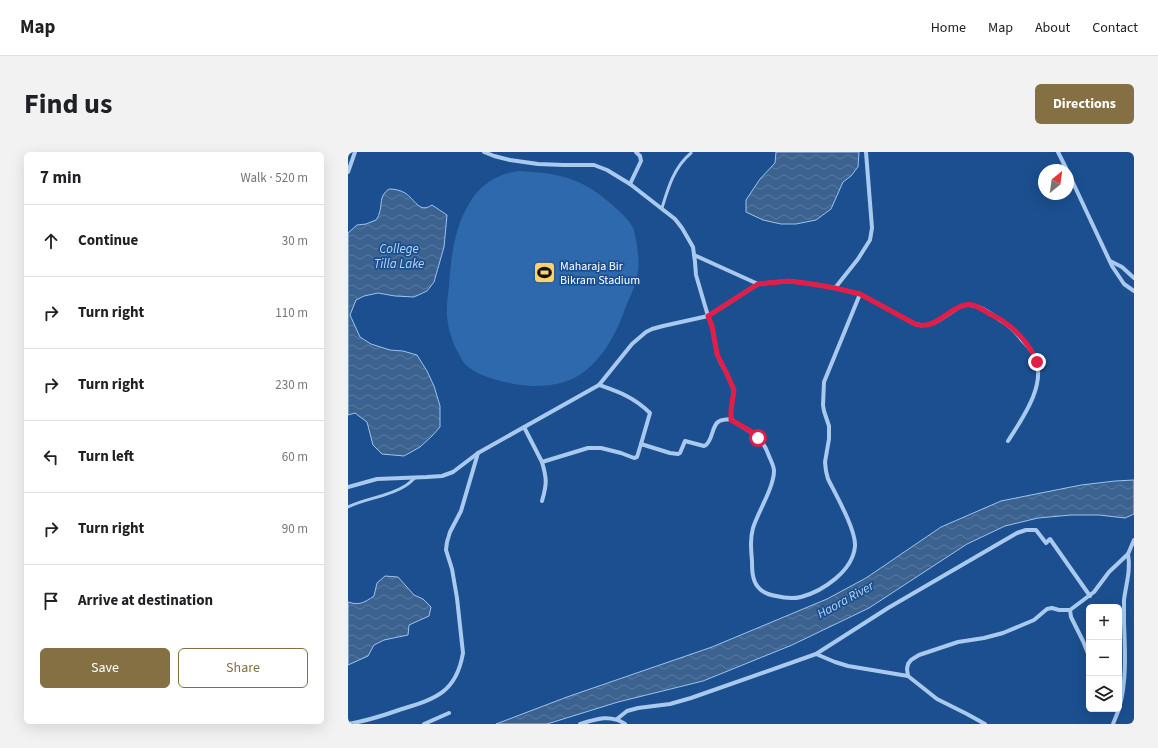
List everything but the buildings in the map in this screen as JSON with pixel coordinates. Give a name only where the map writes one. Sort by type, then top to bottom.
[{"type":"street","points":[[348,172],[355,152]]},
{"type":"street","points":[[484,152],[510,160],[538,164],[594,165],[607,170],[630,184],[675,219],[693,247],[696,275],[712,326],[717,354],[734,390],[731,420]]},
{"type":"street","points":[[630,184],[641,161],[640,156],[636,152]]},
{"type":"street","points":[[835,288],[858,259],[870,240],[872,228],[866,152]]},
{"type":"street","points":[[1058,152],[1064,164]]},
{"type":"street","points":[[1074,184],[1112,266],[1124,284],[1134,291]]},
{"type":"street","points":[[694,255],[758,284]]},
{"type":"street","points":[[1110,261],[1122,267],[1134,278]]},
{"type":"street","points":[[348,487],[377,478],[427,478],[442,476],[453,472],[478,453],[599,385],[632,344],[646,332],[663,326],[708,316],[758,284],[789,281],[835,288],[860,294],[921,326],[933,324],[966,304],[975,305],[1005,322],[1035,356],[1038,376],[1035,391],[1028,409],[1008,441]]},
{"type":"street","points":[[641,444],[678,454],[680,453],[685,441],[704,446],[706,445],[712,437],[716,423],[719,421],[731,420],[754,433],[768,453],[774,472],[770,487],[753,527],[750,540],[752,572],[758,588],[769,595],[786,598],[799,598],[810,594],[834,581],[848,566],[855,545],[853,531],[828,479],[826,471],[825,462],[830,426],[824,411],[824,382],[860,294]]},
{"type":"street","points":[[542,462],[588,448],[601,448],[634,458],[636,457],[650,413],[632,398],[599,385]]},
{"type":"street","points":[[524,427],[542,462],[546,475],[546,488],[542,501]]},
{"type":"street","points":[[348,724],[370,720],[430,700],[440,695],[455,679],[462,662],[463,653],[455,584],[446,550],[450,532],[460,511],[478,453]]},
{"type":"street","points":[[617,719],[628,711],[638,708],[670,704],[691,698],[816,654],[888,608],[1017,533],[1026,530],[1036,530],[1046,543],[1050,539],[1090,596]]},
{"type":"street","points":[[908,676],[908,664],[919,655],[958,642],[1003,633],[1034,620],[1047,609],[1052,608],[1070,610],[1094,592],[1109,572],[1128,554],[1134,540]]},
{"type":"street","points":[[1122,694],[1125,654],[1124,600],[1130,563],[1128,554]]},
{"type":"street","points":[[1070,610],[1071,616],[1086,649]]},
{"type":"street","points":[[816,654],[848,666],[908,676],[937,699],[985,724]]},
{"type":"street","points":[[1113,724],[1118,712]]},
{"type":"street","points":[[424,724],[449,713]]},
{"type":"street","points":[[580,724],[603,718],[617,719],[625,724]]},
{"type":"lane","points":[[662,208],[671,181],[684,159],[691,153]]},
{"type":"lane","points":[[348,507],[358,502],[392,492],[406,486],[416,477]]},
{"type":"shaded area","name":"Maharaja Bir Bikram Stadium","points":[[518,171],[539,172],[555,175],[568,178],[584,185],[612,204],[628,221],[634,231],[638,261],[637,278],[623,316],[613,337],[599,357],[584,372],[567,381],[557,384],[535,386],[518,385],[488,377],[471,369],[465,364],[457,351],[448,326],[447,305],[452,254],[460,222],[470,202],[479,190],[497,177]]},
{"type":"water","points":[[776,152],[859,152],[858,167],[851,176],[843,182],[831,209],[816,220],[796,224],[781,224],[763,220],[746,212],[746,200],[760,179],[775,163]]},
{"type":"water","name":"College Tilla Lake","points":[[389,189],[405,193],[420,207],[424,208],[432,205],[447,215],[444,247],[434,282],[427,291],[414,297],[378,293],[364,296],[356,300],[350,315],[360,337],[371,344],[390,350],[403,351],[417,355],[434,386],[440,406],[440,427],[420,447],[404,456],[382,454],[373,445],[367,422],[355,413],[348,415],[348,233],[357,225],[366,224],[376,220],[379,216],[383,195]]},
{"type":"water","name":"Haora River","points":[[1134,480],[1134,514],[1125,518],[1099,515],[1071,515],[1038,518],[1005,526],[967,544],[869,608],[792,645],[703,681],[618,702],[547,724],[496,724],[567,697],[712,647],[827,599],[866,578],[941,527],[1001,501],[1081,485]]},
{"type":"water","points":[[385,576],[398,577],[414,595],[423,599],[431,607],[429,616],[409,625],[408,635],[384,640],[374,645],[368,656],[348,665],[348,602],[356,604],[362,603],[374,596],[377,583]]},
{"type":"place","name":"Maharaja Bir Bikram Stadium","points":[[544,273]]},
{"type":"route","points":[[758,438],[754,433],[731,420],[730,417],[734,390],[717,354],[712,326],[708,316],[758,284],[789,281],[835,288],[860,294],[921,326],[933,324],[966,304],[975,305],[1005,322],[1031,350],[1037,362]]}]
